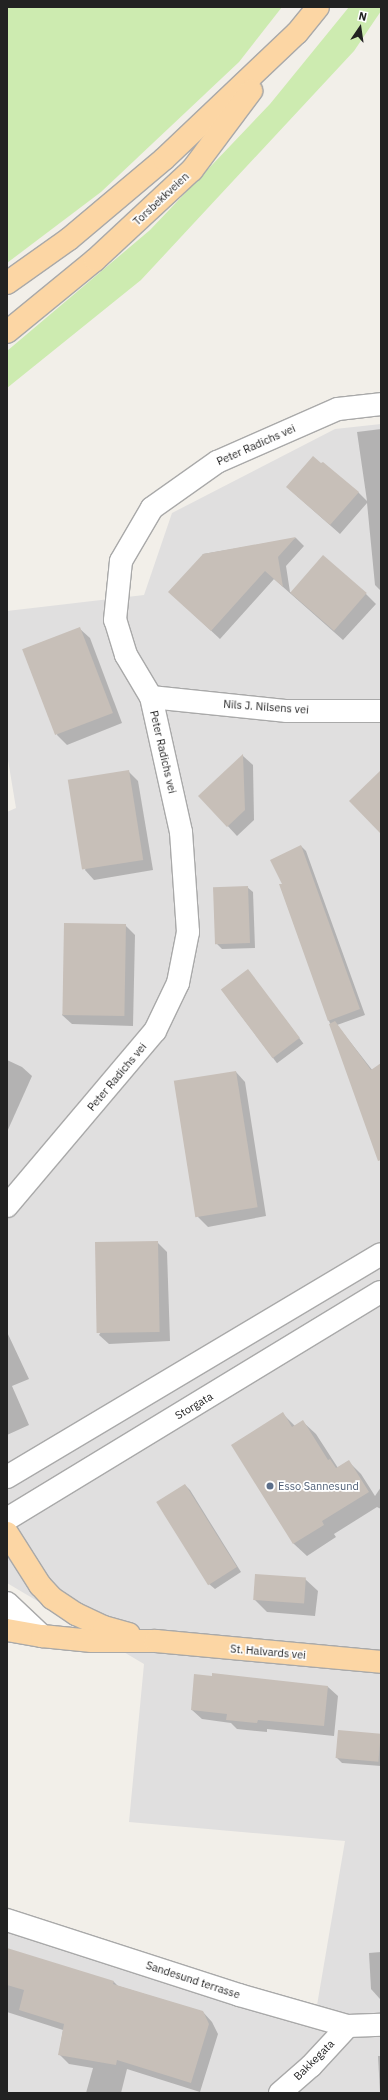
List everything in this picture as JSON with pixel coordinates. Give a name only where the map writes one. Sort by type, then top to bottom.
[{"type":"main road","name":"Torsbekkveien","points":[[7,332],[95,260],[192,170],[289,40],[318,7]]},
{"type":"main road","name":"Torsbekkveien","points":[[7,283],[69,239],[164,159],[289,40]]},
{"type":"main road","name":"St. Halvards vei","points":[[7,1533],[40,1584],[52,1598],[76,1614],[104,1627],[156,1641]]},
{"type":"main road","name":"St. Halvards vei","points":[[7,1630],[42,1636],[92,1641],[156,1641],[381,1662]]},
{"type":"street","name":"Peter Radichs vei","points":[[7,1206],[156,1031],[178,983],[188,932],[181,832],[151,697],[126,655],[115,620],[122,561],[152,508],[217,462],[338,409],[381,404]]},
{"type":"street","name":"Nils J. Nilsens vei","points":[[151,697],[287,711],[381,711]]},
{"type":"street","points":[[7,1477],[381,1254]]},
{"type":"street","name":"Storgata","points":[[7,1519],[381,1292]]},
{"type":"street","points":[[7,1603],[42,1636]]},
{"type":"street","name":"Sandesund terrasse","points":[[7,1920],[239,1995],[348,2026],[381,2025]]},
{"type":"street","name":"Bakkegata","points":[[280,2093],[311,2066],[348,2026]]},
{"type":"shaded area","points":[[381,424],[381,2093],[7,2093],[7,1920],[315,2017],[345,1841],[129,1822],[144,1664],[7,1583],[7,812],[16,808],[7,754],[7,611],[144,595],[172,513],[335,429]]},
{"type":"green space","points":[[7,7],[282,7],[239,62],[101,192],[7,263]]},
{"type":"green space","points":[[349,7],[381,7],[381,11],[354,51],[141,280],[7,388],[7,351],[150,230],[270,104]]},
{"type":"building","points":[[313,456],[321,463],[323,462],[359,492],[330,525],[286,487]]},
{"type":"building","points":[[296,537],[278,557],[283,587],[265,571],[211,631],[168,592],[203,554]]},
{"type":"building","points":[[323,555],[367,593],[334,631],[290,593]]},
{"type":"building","points":[[80,627],[113,713],[55,735],[22,649]]},
{"type":"building","points":[[243,754],[245,810],[227,827],[198,796]]},
{"type":"building","points":[[129,770],[143,860],[82,870],[68,780]]},
{"type":"building","points":[[381,770],[381,834],[349,801]]},
{"type":"building","points":[[301,845],[360,1009],[328,1021],[279,884],[282,884],[270,860]]},
{"type":"building","points":[[248,886],[250,943],[215,944],[213,887]]},
{"type":"building","points":[[64,923],[126,924],[124,1016],[62,1015]]},
{"type":"building","points":[[248,969],[300,1038],[273,1058],[221,989]]},
{"type":"building","points":[[335,1021],[371,1070],[381,1063],[381,1160],[378,1161],[329,1024]]},
{"type":"building","points":[[236,1071],[258,1207],[195,1217],[174,1081]]},
{"type":"building","points":[[158,1241],[160,1332],[97,1333],[95,1242]]},
{"type":"building","points":[[283,1412],[292,1427],[303,1420],[328,1460],[330,1459],[336,1468],[349,1460],[369,1492],[322,1521],[324,1525],[293,1544],[231,1445]]},
{"type":"building","points":[[185,1484],[237,1567],[208,1585],[156,1502]]},
{"type":"building","points":[[255,1574],[306,1578],[304,1603],[253,1600]]},
{"type":"building","points":[[212,1673],[328,1686],[324,1726],[258,1720],[257,1723],[226,1720],[227,1714],[191,1710],[194,1674],[212,1676]]},
{"type":"building","points":[[338,1730],[381,1734],[378,1762],[336,1758]]},
{"type":"building","points":[[7,1948],[114,1981],[113,1984],[203,2011],[209,2024],[191,2083],[117,2060],[116,2065],[58,2055],[64,2024],[19,2010],[24,1990],[7,1985]]},
{"type":"place","name":"Esso Sannesund","points":[[270,1486]]}]
